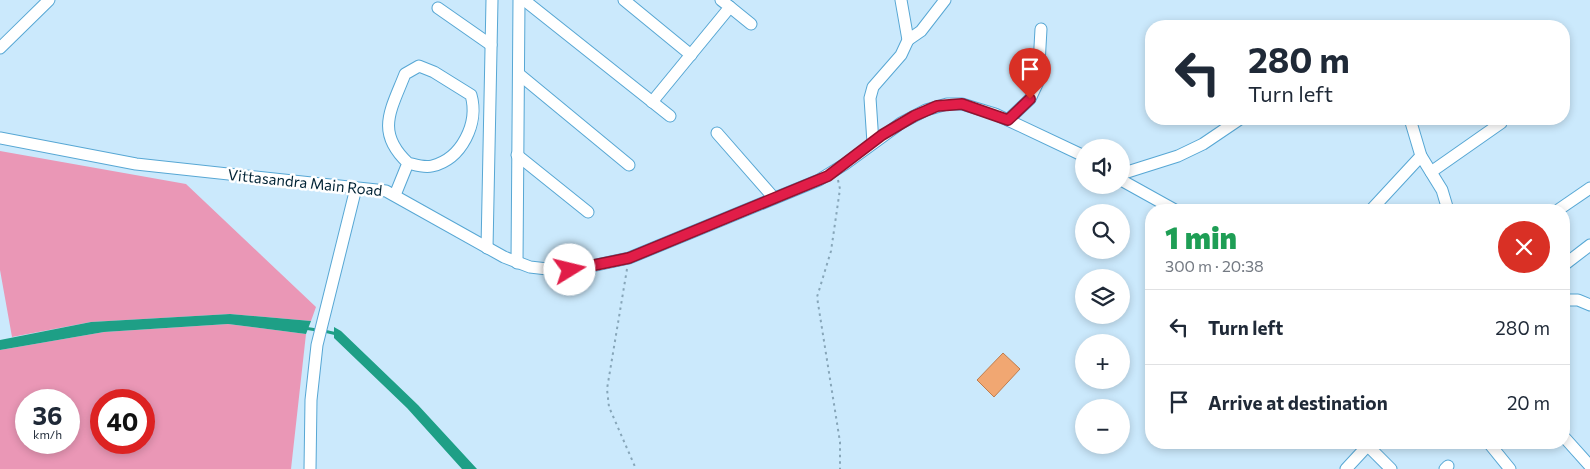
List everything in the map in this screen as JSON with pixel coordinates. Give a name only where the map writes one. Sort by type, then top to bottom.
[{"type":"street","points":[[0,48],[49,0]]},
{"type":"street","points":[[486,248],[492,0]]},
{"type":"street","points":[[518,263],[519,0]]},
{"type":"street","points":[[524,0],[670,116]]},
{"type":"street","points":[[624,0],[691,54]]},
{"type":"street","points":[[900,0],[908,40]]},
{"type":"street","points":[[873,143],[870,98],[873,87],[901,55],[908,40],[921,31],[945,0]]},
{"type":"street","points":[[652,102],[691,54],[726,4],[751,24]]},
{"type":"street","points":[[438,8],[491,45]]},
{"type":"street","points":[[1008,120],[1030,99],[1038,82],[1041,28]]},
{"type":"street","points":[[419,66],[434,72],[471,96],[475,107],[472,125],[463,144],[449,158],[432,166],[408,163],[395,151],[388,135],[390,114],[405,74],[419,66]]},
{"type":"street","points":[[520,75],[629,165]]},
{"type":"street","name":"Vittasandra Main Road","points":[[0,138],[136,164],[379,190],[395,194],[486,248],[518,263],[542,269],[570,270],[629,258],[774,198],[836,170],[914,116],[947,104],[968,106],[1008,120],[1075,152]]},
{"type":"street","points":[[1130,171],[1178,156],[1203,144],[1231,125]]},
{"type":"street","points":[[1412,125],[1420,156],[1442,190],[1446,204]]},
{"type":"street","points":[[1431,172],[1498,125]]},
{"type":"street","points":[[717,133],[774,198]]},
{"type":"street","points":[[517,155],[588,212]]},
{"type":"street","points":[[1376,204],[1420,156]]},
{"type":"street","points":[[395,194],[408,163]]},
{"type":"street","points":[[1130,185],[1164,204]]},
{"type":"street","points":[[310,469],[311,400],[317,345],[356,188]]},
{"type":"street","points":[[1567,204],[1590,188]]},
{"type":"street","points":[[1570,261],[1590,245]]},
{"type":"street","points":[[1570,300],[1578,300],[1590,305]]},
{"type":"street","points":[[1570,444],[1590,466]]},
{"type":"street","points":[[1346,469],[1364,449]]},
{"type":"street","points":[[1373,449],[1391,469]]},
{"type":"street","points":[[1494,449],[1510,469]]},
{"type":"path","points":[[836,170],[840,189],[831,251],[818,297],[840,442],[840,469]]},
{"type":"path","points":[[629,258],[607,389],[609,407],[636,469]]},
{"type":"shaded area","points":[[0,151],[186,184],[316,307],[311,321],[230,314],[91,322],[12,337],[0,270]]},
{"type":"shaded area","points":[[230,314],[311,321],[306,334],[228,324],[104,332],[0,350],[0,340],[91,322]]},
{"type":"shaded area","points":[[228,324],[306,334],[291,469],[0,469],[0,350],[104,332]]},
{"type":"shaded area","points":[[334,327],[341,331],[418,405],[477,469],[462,469],[407,408],[334,338]]},
{"type":"building","points":[[1003,353],[1020,369],[994,397],[977,380]]},
{"type":"waterway","points":[[304,328],[317,330]]},
{"type":"waterway","points":[[324,331],[337,334]]},
{"type":"route","points":[[570,270],[629,258],[828,176],[882,135],[926,110],[954,103],[975,107],[1008,120],[1030,99]]}]
